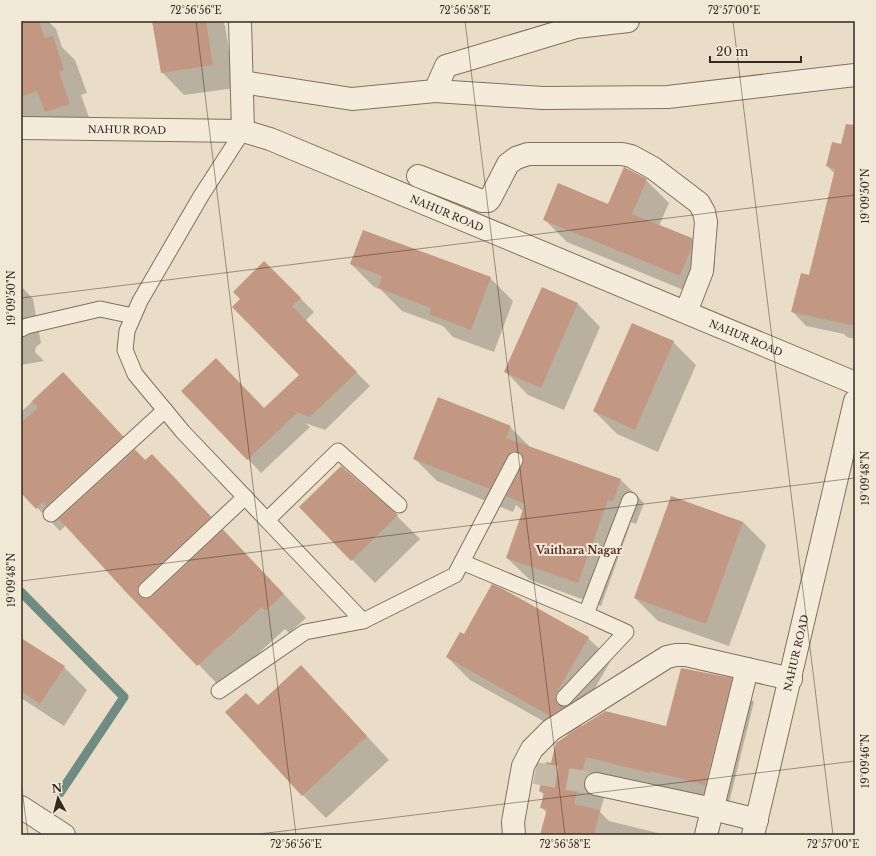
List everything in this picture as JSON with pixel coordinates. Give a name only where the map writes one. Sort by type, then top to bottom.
[{"type":"street","points":[[240,21],[243,131]]},
{"type":"street","points":[[436,91],[446,66],[576,27],[628,21]]},
{"type":"street","points":[[242,82],[352,99],[436,91],[543,98],[668,97],[855,75]]},
{"type":"street","name":"NAHUR ROAD","points":[[21,128],[243,131],[270,138],[855,383]]},
{"type":"street","points":[[418,176],[482,201],[488,201],[508,164],[516,158],[528,154],[622,154],[631,156],[653,168],[699,203],[704,212],[706,222],[702,271],[686,312]]},
{"type":"street","points":[[440,210],[448,188]]},
{"type":"street","name":"NAHUR ROAD","points":[[755,827],[855,401]]},
{"type":"street","points":[[514,835],[513,822],[529,771],[523,766],[532,749],[551,730],[668,657],[686,655],[790,679]]},
{"type":"street","points":[[706,835],[747,669]]},
{"type":"street","points":[[596,784],[713,809],[755,827]]},
{"type":"street","points":[[21,807],[64,835]]},
{"type":"lane","points":[[243,131],[201,196],[140,301],[126,331],[125,350],[135,374],[183,432],[363,621]]},
{"type":"lane","points":[[21,329],[27,326],[100,309],[133,316]]},
{"type":"lane","points":[[51,514],[165,410]]},
{"type":"lane","points":[[267,520],[338,451],[399,505]]},
{"type":"lane","points":[[219,691],[305,632],[363,621],[455,575],[515,460]]},
{"type":"lane","points":[[146,590],[245,497]]},
{"type":"lane","points":[[586,614],[630,500]]},
{"type":"lane","points":[[462,562],[626,632],[564,698]]},
{"type":"building","points":[[21,21],[39,21],[45,38],[53,36],[64,70],[59,72],[70,104],[45,112],[37,91],[21,97]]},
{"type":"building","points":[[152,21],[206,21],[213,65],[161,73]]},
{"type":"building","points":[[846,124],[855,125],[855,326],[791,312],[801,273],[809,275],[835,169],[826,166],[832,142],[841,144]]},
{"type":"building","points":[[624,167],[647,179],[632,214],[692,238],[691,249],[680,276],[543,220],[558,183],[608,204]]},
{"type":"building","points":[[363,230],[491,277],[471,330],[429,314],[431,308],[378,288],[382,276],[350,264]]},
{"type":"building","points":[[264,261],[301,298],[292,306],[357,372],[310,417],[295,411],[297,413],[247,460],[181,391],[216,358],[264,408],[299,375],[232,307],[240,299],[233,292]]},
{"type":"building","points":[[542,287],[578,303],[541,388],[504,372]]},
{"type":"building","points":[[632,323],[674,341],[635,430],[593,411]]},
{"type":"building","points":[[63,372],[123,436],[46,506],[43,502],[36,509],[21,493],[21,423],[38,408],[32,401]]},
{"type":"building","points":[[438,397],[511,426],[506,438],[621,479],[613,502],[608,500],[578,583],[506,558],[525,504],[506,496],[523,464],[523,456],[519,452],[511,452],[507,456],[490,489],[413,459]]},
{"type":"building","points":[[135,450],[145,460],[152,454],[211,517],[140,583],[137,592],[140,596],[148,599],[152,597],[223,530],[284,594],[265,611],[262,607],[197,666],[124,590],[59,519]]},
{"type":"building","points":[[341,466],[398,515],[351,561],[299,507]]},
{"type":"building","points":[[671,496],[743,522],[706,624],[634,598]]},
{"type":"building","points":[[492,584],[589,637],[554,697],[558,705],[564,707],[550,716],[446,657],[460,632],[464,634]]},
{"type":"building","points":[[21,638],[65,666],[40,704],[21,691]]},
{"type":"building","points":[[301,665],[367,736],[302,796],[225,712],[246,693],[258,705]]},
{"type":"building","points":[[681,668],[732,678],[705,785],[651,771],[650,773],[586,757],[574,804],[600,810],[594,835],[540,835],[547,809],[540,808],[544,793],[539,791],[546,762],[551,763],[556,743],[605,711],[666,726]]},
{"type":"waterway","points":[[21,592],[124,697],[60,793]]},
{"type":"tunnel","points":[[535,773],[596,784]]},
{"type":"district","name":"Vaithara Nagar","points":[[579,550]]}]
